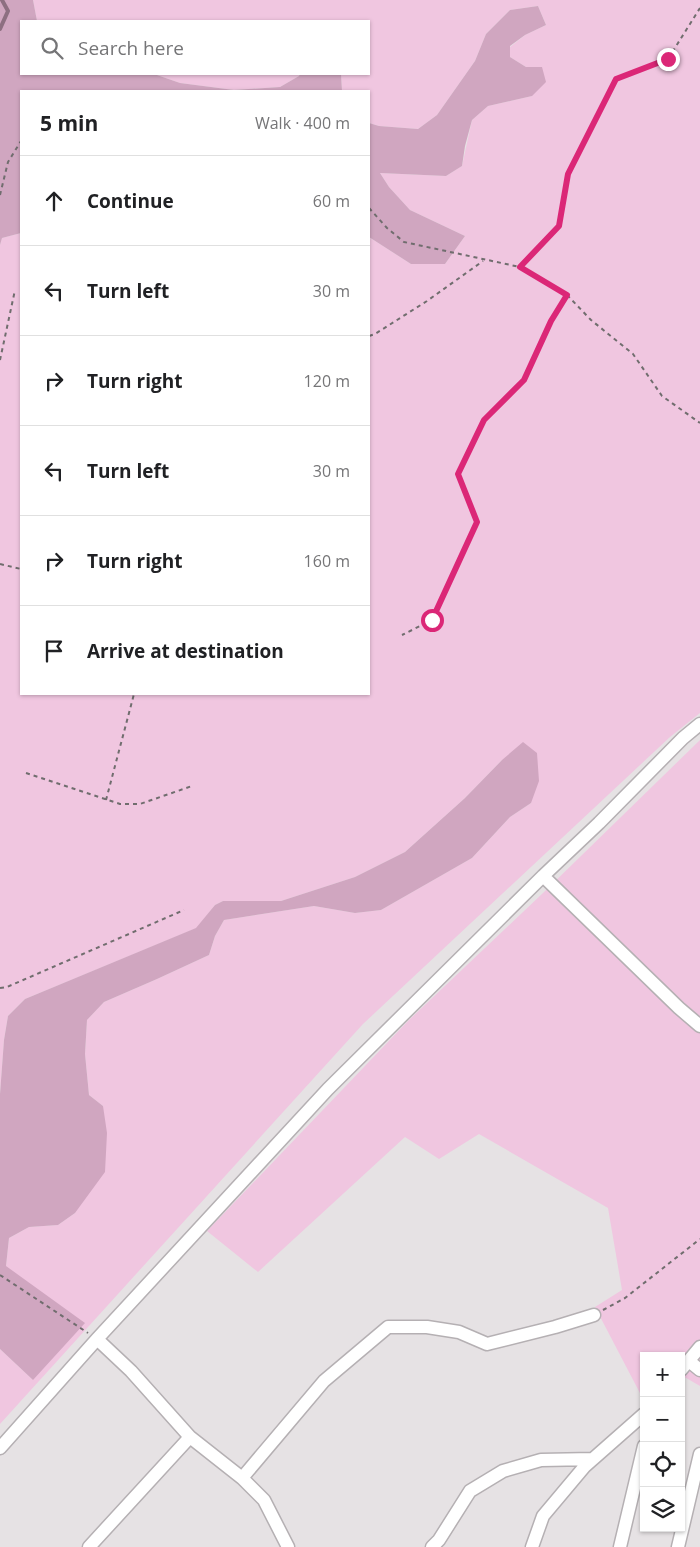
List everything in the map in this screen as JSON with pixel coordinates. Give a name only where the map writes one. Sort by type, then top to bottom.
[{"type":"street","points":[[0,1448],[97,1339],[328,1089],[683,738],[700,724]]},
{"type":"street","points":[[543,876],[700,1026]]},
{"type":"street","points":[[242,1478],[324,1381],[388,1327],[427,1327],[459,1332],[487,1344],[594,1315]]},
{"type":"street","points":[[97,1339],[131,1370],[190,1437],[242,1478],[264,1500],[288,1547]]},
{"type":"street","points":[[700,1347],[685,1366],[700,1370]]},
{"type":"street","points":[[532,1547],[543,1516],[585,1466],[640,1418]]},
{"type":"street","points":[[89,1547],[190,1437]]},
{"type":"street","points":[[678,1547],[700,1454]]},
{"type":"street","points":[[432,1547],[439,1540],[470,1491],[503,1471],[541,1460],[593,1459]]},
{"type":"street","points":[[620,1547],[640,1463]]},
{"type":"path","points":[[520,267],[559,226],[568,174],[616,79],[668,59],[700,8]]},
{"type":"path","points":[[0,195],[8,162],[20,143]]},
{"type":"path","points":[[370,209],[387,228],[404,242],[520,267],[567,295],[590,320],[633,354],[662,396],[700,423]]},
{"type":"path","points":[[370,336],[426,301],[484,260]]},
{"type":"path","points":[[0,360],[16,290]]},
{"type":"path","points":[[402,635],[432,620],[477,522],[458,474],[484,420],[524,380],[551,321],[567,295]]},
{"type":"path","points":[[0,564],[20,569]]},
{"type":"path","points":[[106,800],[134,695]]},
{"type":"path","points":[[26,773],[120,804],[140,804],[192,786]]},
{"type":"path","points":[[0,988],[7,987],[184,910]]},
{"type":"path","points":[[594,1315],[625,1298],[700,1239]]},
{"type":"path","points":[[0,1275],[97,1339]]},
{"type":"shaded area","points":[[0,0],[33,0],[37,20],[20,20],[20,75],[157,75],[180,83],[234,90],[20,90],[20,233],[2,238],[0,245]]},
{"type":"shaded area","points":[[33,0],[700,0],[700,713],[670,737],[363,1024],[0,1424],[0,1349],[33,1380],[6,1266],[9,1238],[29,1227],[58,1225],[75,1213],[103,1106],[89,1095],[85,1054],[87,1020],[104,1002],[209,955],[215,936],[224,920],[314,906],[355,913],[381,910],[472,858],[510,817],[531,803],[502,760],[465,798],[405,852],[355,877],[281,901],[223,901],[215,905],[197,928],[25,999],[8,1016],[4,1040],[0,1094],[0,245],[2,238],[20,233],[20,695],[370,695],[370,238],[411,264],[445,264],[465,236],[410,210],[389,187],[380,173],[446,176],[462,166],[472,120],[488,106],[532,96],[526,67],[510,57],[510,47],[525,35],[546,25],[538,6],[510,10],[486,34],[475,61],[437,115],[418,129],[379,126],[370,123],[370,90],[342,90],[341,75],[370,75],[370,20],[37,20]]},
{"type":"shaded area","points":[[538,6],[546,25],[525,35],[510,46],[510,57],[526,67],[542,67],[546,82],[532,96],[488,106],[472,120],[462,166],[446,176],[380,173],[389,187],[410,210],[465,236],[445,264],[411,264],[370,238],[370,123],[379,126],[418,129],[437,115],[475,61],[486,34],[510,10]]},
{"type":"shaded area","points":[[157,75],[300,75],[280,87],[234,90],[180,83]]},
{"type":"shaded area","points":[[300,75],[341,75],[342,90],[234,90],[280,87]]},
{"type":"shaded area","points":[[700,740],[700,1386],[685,1377],[685,1352],[640,1352],[640,1393],[595,1307],[622,1290],[608,1208],[479,1134],[439,1159],[405,1137],[258,1272],[207,1231],[408,1021]]},
{"type":"shaded area","points":[[523,742],[537,753],[539,781],[531,803],[510,817],[472,858],[381,910],[355,913],[314,906],[224,920],[215,936],[209,955],[104,1002],[87,1020],[85,1054],[89,1095],[103,1106],[107,1133],[105,1172],[75,1213],[58,1225],[29,1227],[9,1238],[6,1266],[85,1323],[33,1380],[0,1349],[0,1094],[4,1040],[8,1016],[25,999],[196,928],[215,905],[223,901],[281,901],[355,877],[405,852]]},
{"type":"waterway","points":[[0,29],[8,11],[2,0]]},
{"type":"route","points":[[432,620],[477,522],[458,474],[484,420],[524,380],[551,321],[567,295],[520,267],[559,226],[568,174],[616,79],[668,59]]}]
